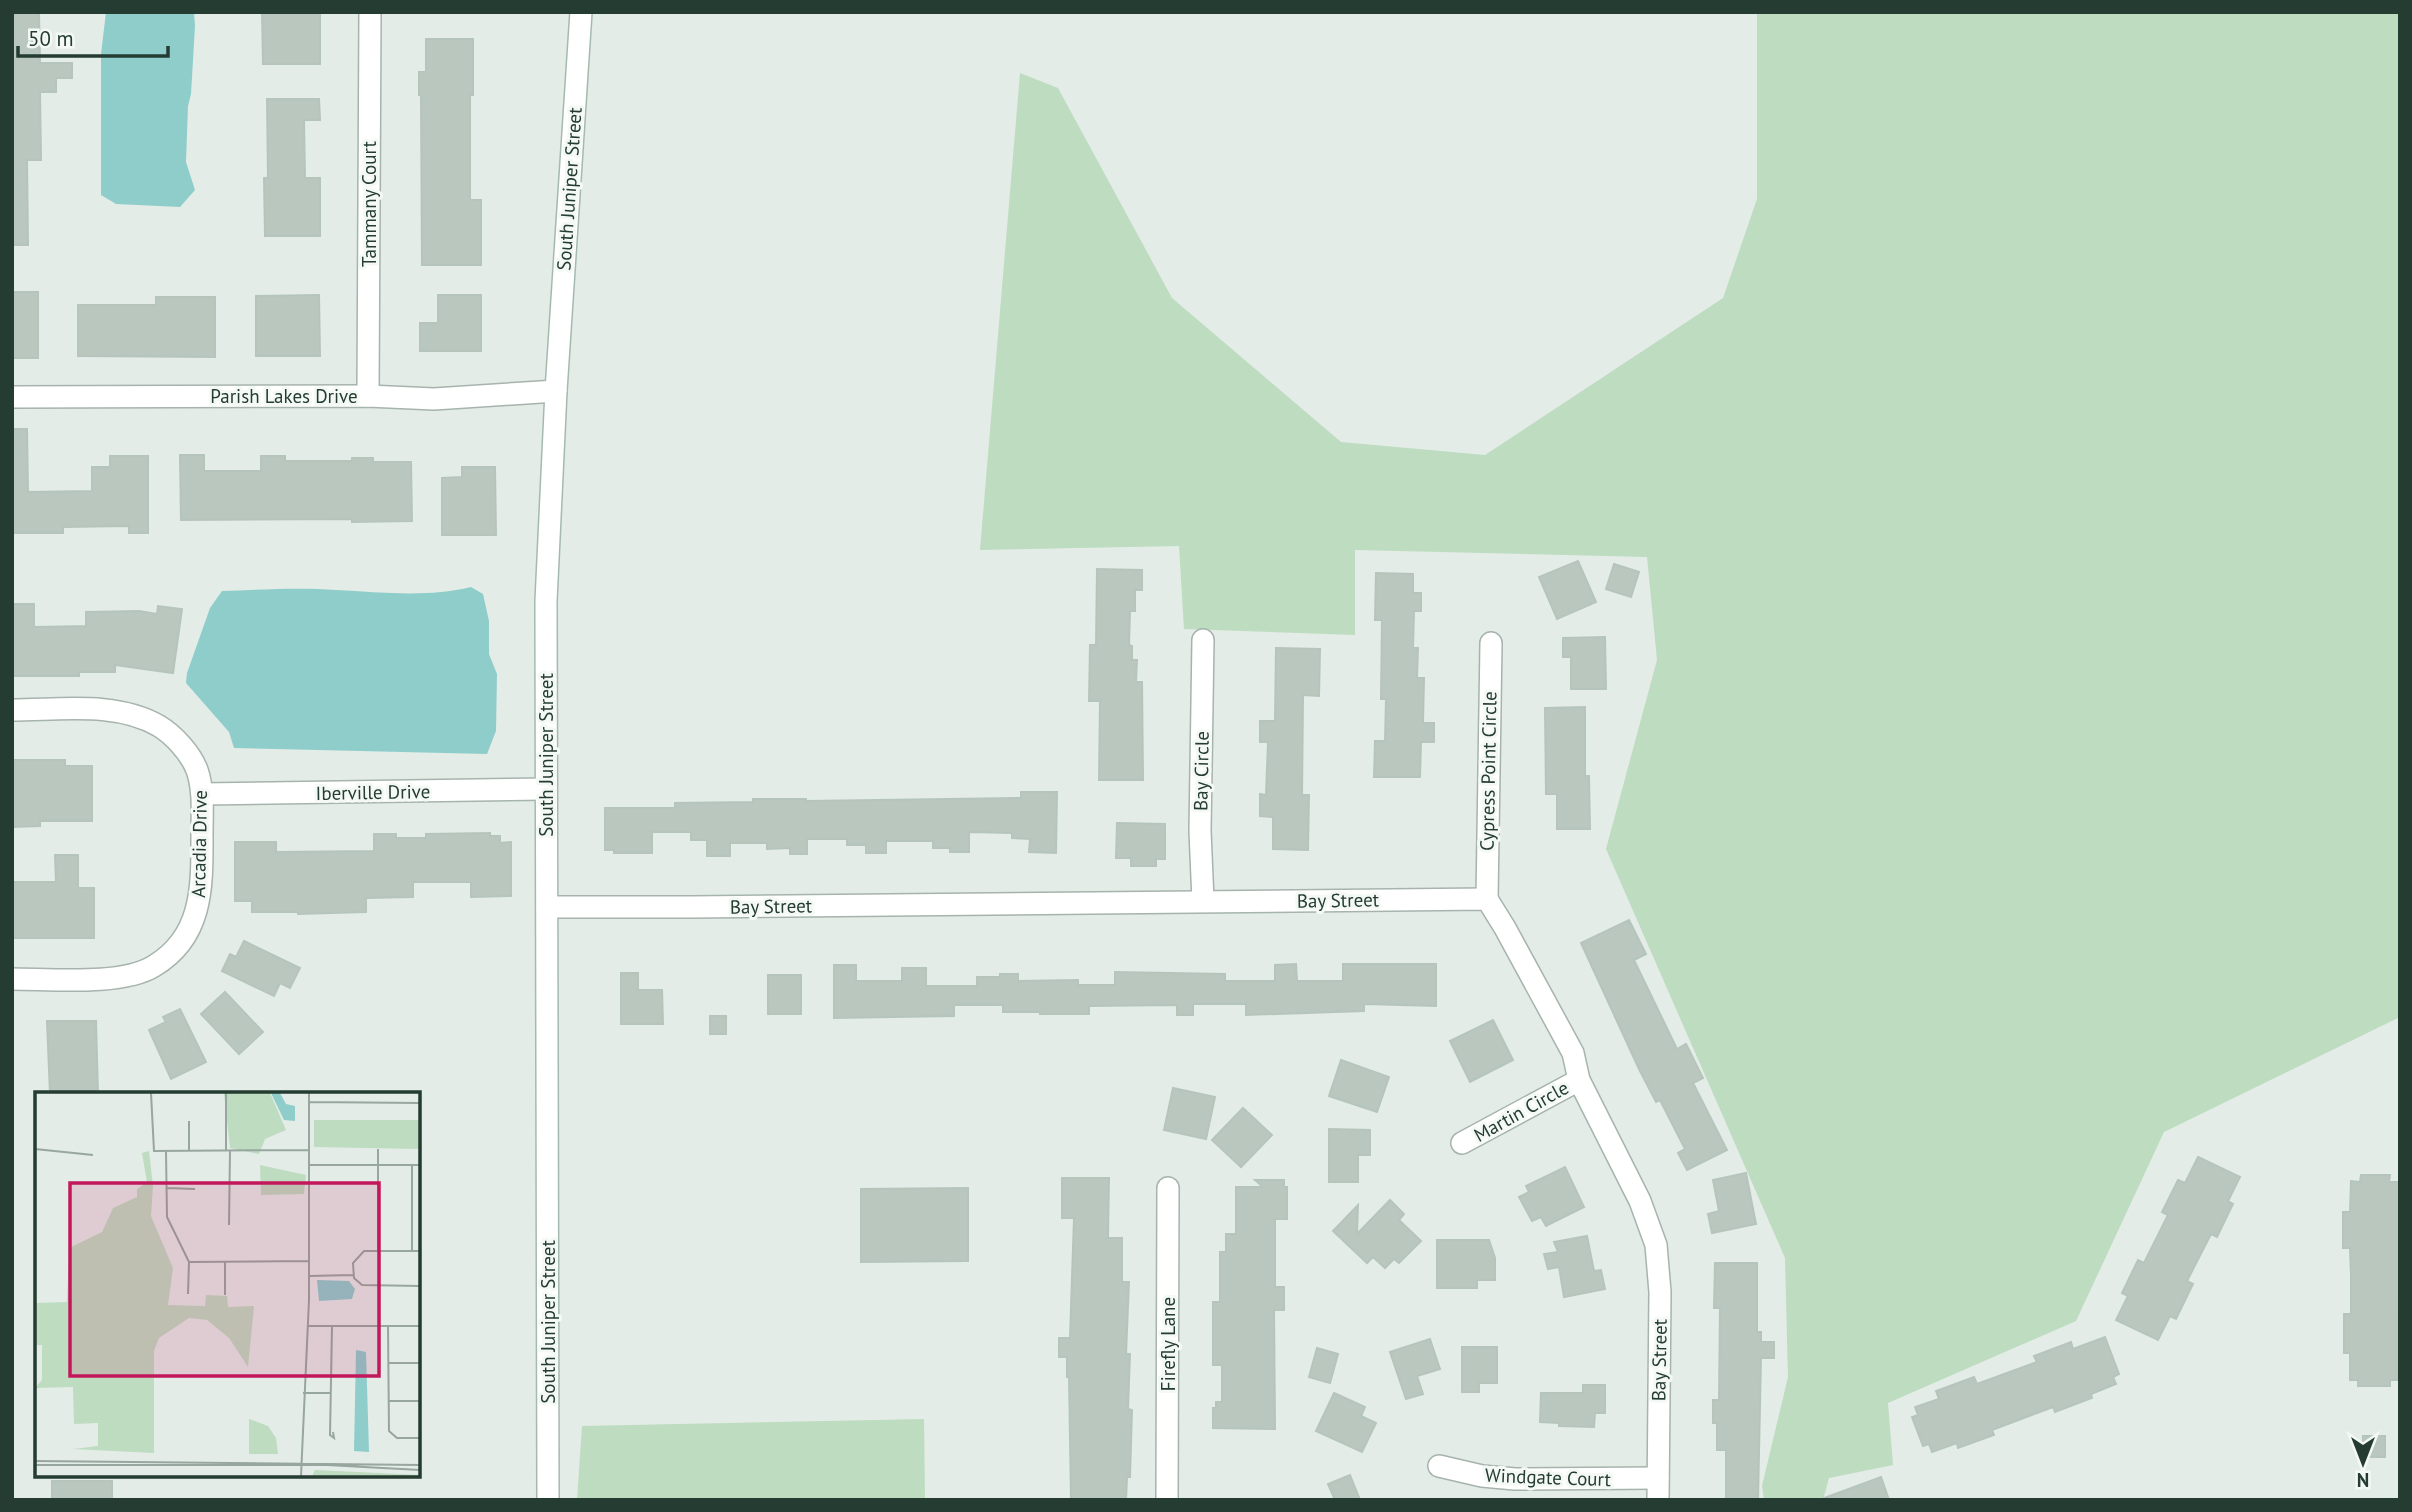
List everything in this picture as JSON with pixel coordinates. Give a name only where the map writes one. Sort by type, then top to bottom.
[{"type":"street","name":"Tammany Court","points":[[368,396],[370,12]]},
{"type":"street","name":"South Juniper Street","points":[[548,1500],[546,601],[556,391],[581,12]]},
{"type":"street","name":"Parish Lakes Drive","points":[[12,397],[435,398],[556,391]]},
{"type":"street","name":"Bay Circle","points":[[1203,640],[1200,831],[1203,901]]},
{"type":"street","name":"Cypress Point Circle","points":[[1487,899],[1490,643]]},
{"type":"street","name":"Arcadia Drive","points":[[12,710],[104,710],[141,718],[161,727],[183,748],[197,769],[202,794],[202,888],[197,912],[188,933],[172,953],[153,968],[114,979],[12,979]]},
{"type":"street","name":"Iberville Drive","points":[[202,794],[545,789]]},
{"type":"street","name":"Bay Street","points":[[547,907],[1487,899],[1573,1054],[1578,1080],[1640,1201],[1656,1245],[1660,1293],[1658,1500]]},
{"type":"street","name":"Martin Circle","points":[[1462,1143],[1578,1080]]},
{"type":"street","name":"Firefly Lane","points":[[1167,1500],[1168,1188]]},
{"type":"street","name":"Windgate Court","points":[[1439,1466],[1482,1476],[1515,1479],[1658,1478]]},
{"type":"green space","points":[[1757,12],[2400,12],[2400,1017],[2164,1132],[2076,1321],[1888,1403],[1893,1465],[1829,1478],[1823,1500],[1764,1500],[1762,1486],[1788,1377],[1785,1258],[1606,849],[1657,660],[1647,557],[1355,550],[1355,635],[1184,629],[1179,546],[980,550],[1020,73],[1058,88],[1172,298],[1341,442],[1485,455],[1723,298],[1757,199]]},
{"type":"green space","points":[[924,1419],[925,1500],[577,1500],[582,1426]]},
{"type":"water","points":[[106,12],[194,12],[186,162],[195,190],[180,207],[116,204],[101,195],[101,54]]},
{"type":"water","points":[[471,587],[483,594],[489,621],[489,654],[497,674],[496,731],[487,754],[234,748],[229,732],[186,683],[210,608],[222,591],[307,589],[420,593]]},
{"type":"building","points":[[12,12],[39,12],[40,63],[72,63],[72,78],[56,78],[56,92],[40,92],[41,160],[27,160],[28,245],[12,245]]},
{"type":"building","points":[[262,12],[320,12],[320,64],[263,64]]},
{"type":"building","points":[[426,39],[473,39],[470,200],[481,200],[481,265],[422,265],[419,72],[426,72]]},
{"type":"building","points":[[267,99],[319,99],[320,120],[304,120],[305,178],[320,178],[320,236],[265,236],[264,178],[268,178]]},
{"type":"building","points":[[12,292],[38,292],[38,358],[12,358]]},
{"type":"building","points":[[319,295],[320,356],[256,356],[256,296]]},
{"type":"building","points":[[438,295],[481,295],[481,351],[420,351],[420,323],[438,323]]},
{"type":"building","points":[[156,297],[215,297],[215,357],[78,356],[78,305],[156,305]]},
{"type":"building","points":[[12,429],[27,429],[28,492],[92,491],[92,467],[110,467],[110,456],[148,456],[148,533],[129,533],[129,526],[63,527],[63,533],[12,533]]},
{"type":"building","points":[[180,455],[204,455],[204,471],[261,471],[261,456],[285,456],[285,461],[352,461],[352,458],[373,458],[373,462],[411,462],[412,521],[181,520]]},
{"type":"building","points":[[462,467],[495,467],[496,535],[442,535],[442,478],[462,477]]},
{"type":"building","points":[[1578,561],[1596,602],[1557,619],[1539,577]]},
{"type":"building","points":[[1614,564],[1639,572],[1631,597],[1606,589]]},
{"type":"building","points":[[1097,569],[1142,570],[1142,590],[1135,590],[1135,611],[1130,611],[1129,645],[1132,646],[1132,660],[1137,660],[1136,682],[1142,682],[1143,780],[1099,780],[1100,701],[1089,701],[1090,645],[1096,645]]},
{"type":"building","points":[[1376,573],[1413,574],[1413,593],[1421,593],[1421,611],[1414,611],[1413,648],[1418,648],[1417,678],[1424,678],[1423,723],[1434,723],[1434,742],[1421,742],[1420,777],[1374,777],[1375,741],[1385,741],[1386,699],[1381,699],[1382,620],[1375,620]]},
{"type":"building","points":[[12,604],[34,604],[34,627],[86,626],[86,612],[139,611],[157,614],[158,606],[182,609],[173,673],[115,665],[115,672],[79,672],[79,676],[12,676]]},
{"type":"building","points":[[1605,637],[1606,689],[1571,689],[1571,657],[1563,657],[1563,638]]},
{"type":"building","points":[[1276,648],[1320,649],[1319,696],[1303,695],[1302,795],[1309,795],[1308,850],[1273,849],[1273,817],[1260,816],[1260,794],[1266,795],[1268,742],[1260,742],[1260,721],[1275,721]]},
{"type":"building","points":[[1585,707],[1585,776],[1589,776],[1590,829],[1557,829],[1557,794],[1546,794],[1545,708]]},
{"type":"building","points":[[12,760],[65,760],[65,766],[92,766],[92,821],[40,821],[40,826],[12,827]]},
{"type":"building","points":[[1021,792],[1057,792],[1056,853],[1029,852],[1030,839],[1012,838],[1012,833],[969,832],[969,852],[933,848],[933,841],[886,841],[886,853],[866,853],[866,845],[847,845],[847,839],[807,839],[807,854],[790,854],[790,848],[767,849],[767,843],[730,843],[730,856],[707,856],[707,840],[691,840],[691,832],[652,832],[652,853],[614,853],[614,850],[605,850],[605,808],[675,808],[675,803],[753,802],[753,799],[806,801],[1021,798]]},
{"type":"building","points":[[1117,823],[1165,824],[1165,859],[1156,859],[1156,866],[1131,866],[1131,858],[1116,858]]},
{"type":"building","points":[[490,833],[490,836],[500,836],[500,843],[511,842],[511,896],[471,897],[471,882],[413,882],[413,897],[366,898],[366,912],[252,912],[252,901],[235,901],[235,842],[276,842],[276,852],[374,851],[374,834],[396,834],[396,838],[426,838],[426,834]]},
{"type":"building","points":[[55,855],[78,855],[78,888],[94,888],[94,938],[12,938],[12,882],[56,882]]},
{"type":"building","points":[[1629,920],[1646,954],[1634,960],[1677,1049],[1686,1044],[1703,1078],[1693,1083],[1727,1150],[1687,1170],[1678,1153],[1685,1149],[1660,1100],[1656,1102],[1639,1069],[1581,943]]},
{"type":"building","points":[[244,941],[300,968],[290,988],[280,983],[274,996],[222,971],[230,954],[236,957]]},
{"type":"building","points":[[1296,964],[1297,981],[1343,981],[1343,964],[1436,964],[1436,1006],[1364,1004],[1364,1011],[1246,1015],[1246,1004],[1193,1004],[1193,1015],[1177,1015],[1177,1005],[1089,1006],[1089,1014],[1040,1014],[1003,1012],[1003,1005],[954,1005],[954,1016],[834,1018],[834,965],[856,965],[856,981],[902,981],[902,968],[926,968],[926,986],[977,986],[977,977],[1000,977],[1000,974],[1018,974],[1018,981],[1078,980],[1078,985],[1115,985],[1115,972],[1225,974],[1225,981],[1275,981],[1275,965]]},
{"type":"building","points":[[621,973],[638,973],[638,990],[662,990],[663,1024],[621,1024]]},
{"type":"building","points":[[768,975],[801,975],[801,1014],[768,1014]]},
{"type":"building","points":[[225,992],[263,1032],[239,1054],[201,1014]]},
{"type":"building","points":[[180,1009],[206,1062],[171,1079],[149,1030],[166,1022],[163,1017]]},
{"type":"building","points":[[710,1016],[726,1016],[726,1034],[710,1034]]},
{"type":"building","points":[[1493,1020],[1513,1060],[1470,1082],[1450,1041]]},
{"type":"building","points":[[47,1021],[96,1021],[98,1092],[50,1092]]},
{"type":"building","points":[[1341,1060],[1389,1077],[1377,1112],[1329,1096]]},
{"type":"building","points":[[1173,1088],[1215,1097],[1206,1139],[1164,1130]]},
{"type":"building","points":[[1243,1108],[1272,1135],[1241,1167],[1212,1140]]},
{"type":"building","points":[[1329,1129],[1370,1130],[1370,1155],[1358,1155],[1358,1182],[1329,1182]]},
{"type":"building","points":[[2198,1157],[2240,1177],[2228,1201],[2233,1204],[2217,1237],[2211,1234],[2187,1281],[2193,1284],[2176,1319],[2170,1316],[2158,1340],[2116,1320],[2128,1296],[2122,1293],[2138,1260],[2144,1263],[2168,1215],[2162,1212],[2178,1180],[2185,1183]]},
{"type":"building","points":[[1565,1167],[1584,1207],[1546,1226],[1541,1217],[1532,1221],[1519,1197],[1529,1192],[1526,1186]]},
{"type":"building","points":[[1746,1173],[1756,1224],[1712,1233],[1708,1214],[1719,1211],[1713,1180]]},
{"type":"building","points":[[2361,1175],[2390,1175],[2389,1182],[2400,1182],[2398,1380],[2390,1380],[2390,1386],[2358,1386],[2358,1380],[2350,1380],[2350,1353],[2344,1353],[2344,1314],[2351,1314],[2351,1276],[2350,1248],[2343,1248],[2343,1212],[2350,1212],[2351,1181],[2360,1182]]},
{"type":"building","points":[[1062,1178],[1109,1178],[1108,1238],[1122,1238],[1122,1282],[1129,1282],[1126,1354],[1130,1354],[1128,1409],[1132,1410],[1130,1477],[1127,1477],[1126,1500],[1071,1500],[1069,1377],[1067,1357],[1059,1357],[1059,1338],[1070,1338],[1074,1218],[1062,1218]]},
{"type":"building","points":[[1255,1180],[1284,1180],[1284,1187],[1287,1187],[1287,1219],[1275,1219],[1275,1287],[1284,1287],[1284,1310],[1274,1310],[1275,1429],[1213,1428],[1213,1408],[1216,1408],[1216,1402],[1222,1402],[1222,1365],[1213,1365],[1213,1302],[1220,1302],[1220,1252],[1226,1252],[1226,1234],[1236,1234],[1236,1187],[1263,1187]]},
{"type":"building","points":[[968,1188],[968,1261],[861,1262],[861,1189]]},
{"type":"building","points":[[1390,1200],[1404,1214],[1399,1220],[1421,1241],[1399,1263],[1394,1259],[1385,1268],[1373,1257],[1367,1263],[1333,1231],[1358,1205],[1357,1234]]},
{"type":"building","points":[[1587,1236],[1594,1271],[1601,1270],[1605,1289],[1564,1297],[1559,1267],[1548,1269],[1544,1254],[1558,1252],[1554,1242]]},
{"type":"building","points":[[1437,1240],[1489,1240],[1495,1258],[1495,1280],[1477,1280],[1477,1288],[1437,1288]]},
{"type":"building","points":[[1715,1263],[1757,1263],[1757,1332],[1761,1332],[1761,1342],[1774,1342],[1774,1358],[1761,1358],[1758,1500],[1726,1500],[1726,1450],[1717,1450],[1717,1423],[1713,1423],[1713,1400],[1719,1400],[1720,1308],[1714,1308]]},
{"type":"building","points":[[2105,1337],[2119,1374],[2113,1377],[2116,1384],[2091,1394],[2092,1398],[2055,1412],[2053,1407],[1992,1430],[1994,1435],[1958,1448],[1957,1443],[1932,1452],[1929,1444],[1923,1446],[1912,1417],[1918,1415],[1915,1407],[1939,1399],[1936,1391],[1974,1377],[1977,1384],[2037,1362],[2034,1356],[2071,1342],[2073,1349]]},
{"type":"building","points":[[1430,1339],[1440,1369],[1417,1376],[1423,1394],[1406,1399],[1390,1352]]},
{"type":"building","points":[[1462,1347],[1497,1347],[1497,1383],[1479,1383],[1479,1392],[1462,1392]]},
{"type":"building","points":[[1317,1348],[1338,1354],[1330,1383],[1309,1377]]},
{"type":"building","points":[[1583,1385],[1605,1385],[1605,1413],[1595,1413],[1594,1427],[1559,1426],[1559,1423],[1540,1422],[1541,1393],[1583,1393]]},
{"type":"building","points":[[1334,1393],[1365,1407],[1361,1416],[1376,1423],[1362,1452],[1316,1431]]},
{"type":"building","points":[[2363,1436],[2385,1436],[2385,1457],[2363,1457]]},
{"type":"building","points":[[1350,1475],[1360,1500],[1335,1500],[1328,1484]]},
{"type":"building","points":[[1881,1477],[1889,1500],[1824,1498]]},
{"type":"building","points":[[52,1481],[112,1481],[112,1500],[52,1500]]}]
